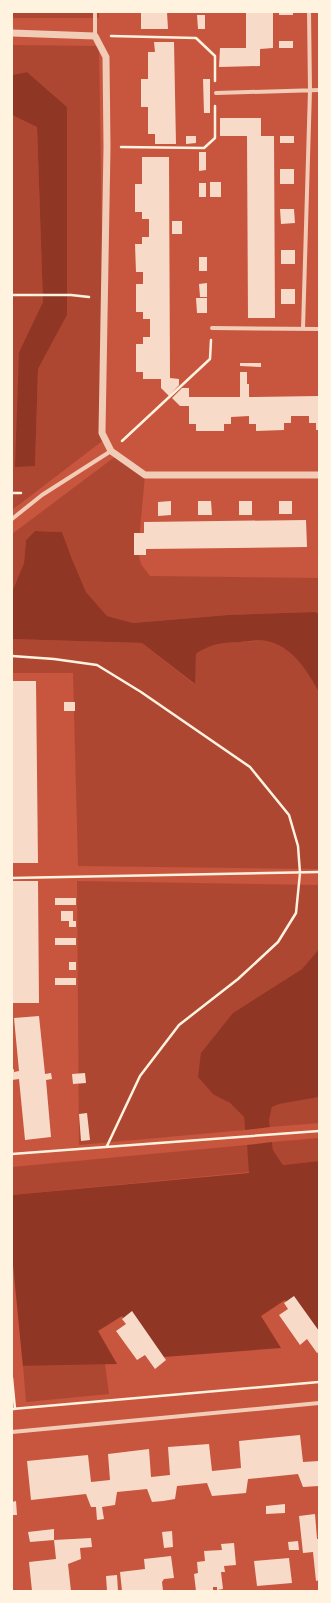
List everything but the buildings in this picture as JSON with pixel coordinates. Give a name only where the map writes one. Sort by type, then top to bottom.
[{"type":"street","points":[[95,12],[95,36],[106,57],[107,147],[102,433],[111,451],[145,475],[319,475]]},
{"type":"street","points":[[303,329],[310,90],[310,12]]},
{"type":"street","points":[[12,33],[95,36]]},
{"type":"street","points":[[216,93],[319,90]]},
{"type":"street","points":[[212,328],[319,329]]},
{"type":"street","points":[[12,519],[42,495],[111,451]]},
{"type":"street","points":[[12,1432],[319,1403]]},
{"type":"path","points":[[95,36],[196,38],[215,56],[215,138],[204,148],[107,147]]},
{"type":"path","points":[[12,295],[71,295],[104,298]]},
{"type":"path","points":[[111,451],[210,359],[212,328]]},
{"type":"path","points":[[12,656],[54,659],[97,665],[141,692],[250,767],[289,815],[298,846],[300,872],[296,913],[278,942],[238,979],[179,1026],[140,1076],[107,1146]]},
{"type":"path","points":[[12,878],[318,872]]},
{"type":"path","points":[[12,1154],[319,1131]]},
{"type":"path","points":[[12,1378],[13,1409],[319,1382]]},
{"type":"shaded area","points":[[12,12],[99,12],[99,18],[12,18]]},
{"type":"shaded area","points":[[12,45],[99,46],[105,439],[12,510],[12,115],[37,127],[43,302],[19,352],[35,465],[38,369],[67,315],[67,107],[27,72],[12,75]]},
{"type":"shaded area","points":[[27,72],[67,107],[67,315],[38,369],[35,466],[15,467],[19,352],[43,302],[37,127],[12,115],[12,75]]},
{"type":"shaded area","points":[[116,456],[145,475],[138,552],[141,564],[150,576],[319,578],[319,613],[228,615],[133,623],[107,616],[86,592],[62,532],[35,531],[26,540],[24,563],[12,592],[12,534]]},
{"type":"shaded area","points":[[35,531],[62,532],[86,592],[107,616],[133,623],[228,615],[319,613],[319,692],[300,662],[287,650],[279,645],[267,641],[256,640],[222,643],[202,650],[196,654],[195,684],[142,643],[12,639],[12,592],[24,563],[26,540]]},
{"type":"shaded area","points":[[319,638],[319,869],[78,866],[73,673],[12,673],[12,639],[142,643],[194,684],[196,654],[217,643]]},
{"type":"shaded area","points":[[77,881],[319,885],[319,949],[302,969],[233,1013],[214,1095],[230,1103],[244,1117],[245,1130],[79,1145]]},
{"type":"shaded area","points":[[319,949],[319,1097],[279,1104],[272,1107],[269,1120],[270,1127],[245,1130],[244,1117],[230,1103],[214,1095],[198,1077],[201,1053],[233,1013],[302,969]]},
{"type":"shaded area","points":[[319,1097],[319,1123],[270,1127],[269,1120],[272,1107],[278,1104]]},
{"type":"shaded area","points":[[319,1138],[319,1161],[283,1165],[273,1150],[272,1142]]},
{"type":"shaded area","points":[[272,1142],[273,1150],[283,1165],[319,1161],[319,1344],[313,1344],[285,1300],[261,1316],[281,1348],[150,1358],[122,1316],[98,1331],[117,1364],[12,1366],[12,1195],[249,1173],[247,1145]]},
{"type":"shaded area","points":[[247,1145],[250,1172],[12,1195],[12,1167]]},
{"type":"shaded area","points":[[105,1364],[109,1394],[26,1402],[23,1365]]},
{"type":"pier","points":[[12,1255],[23,1367],[12,1368]]}]
